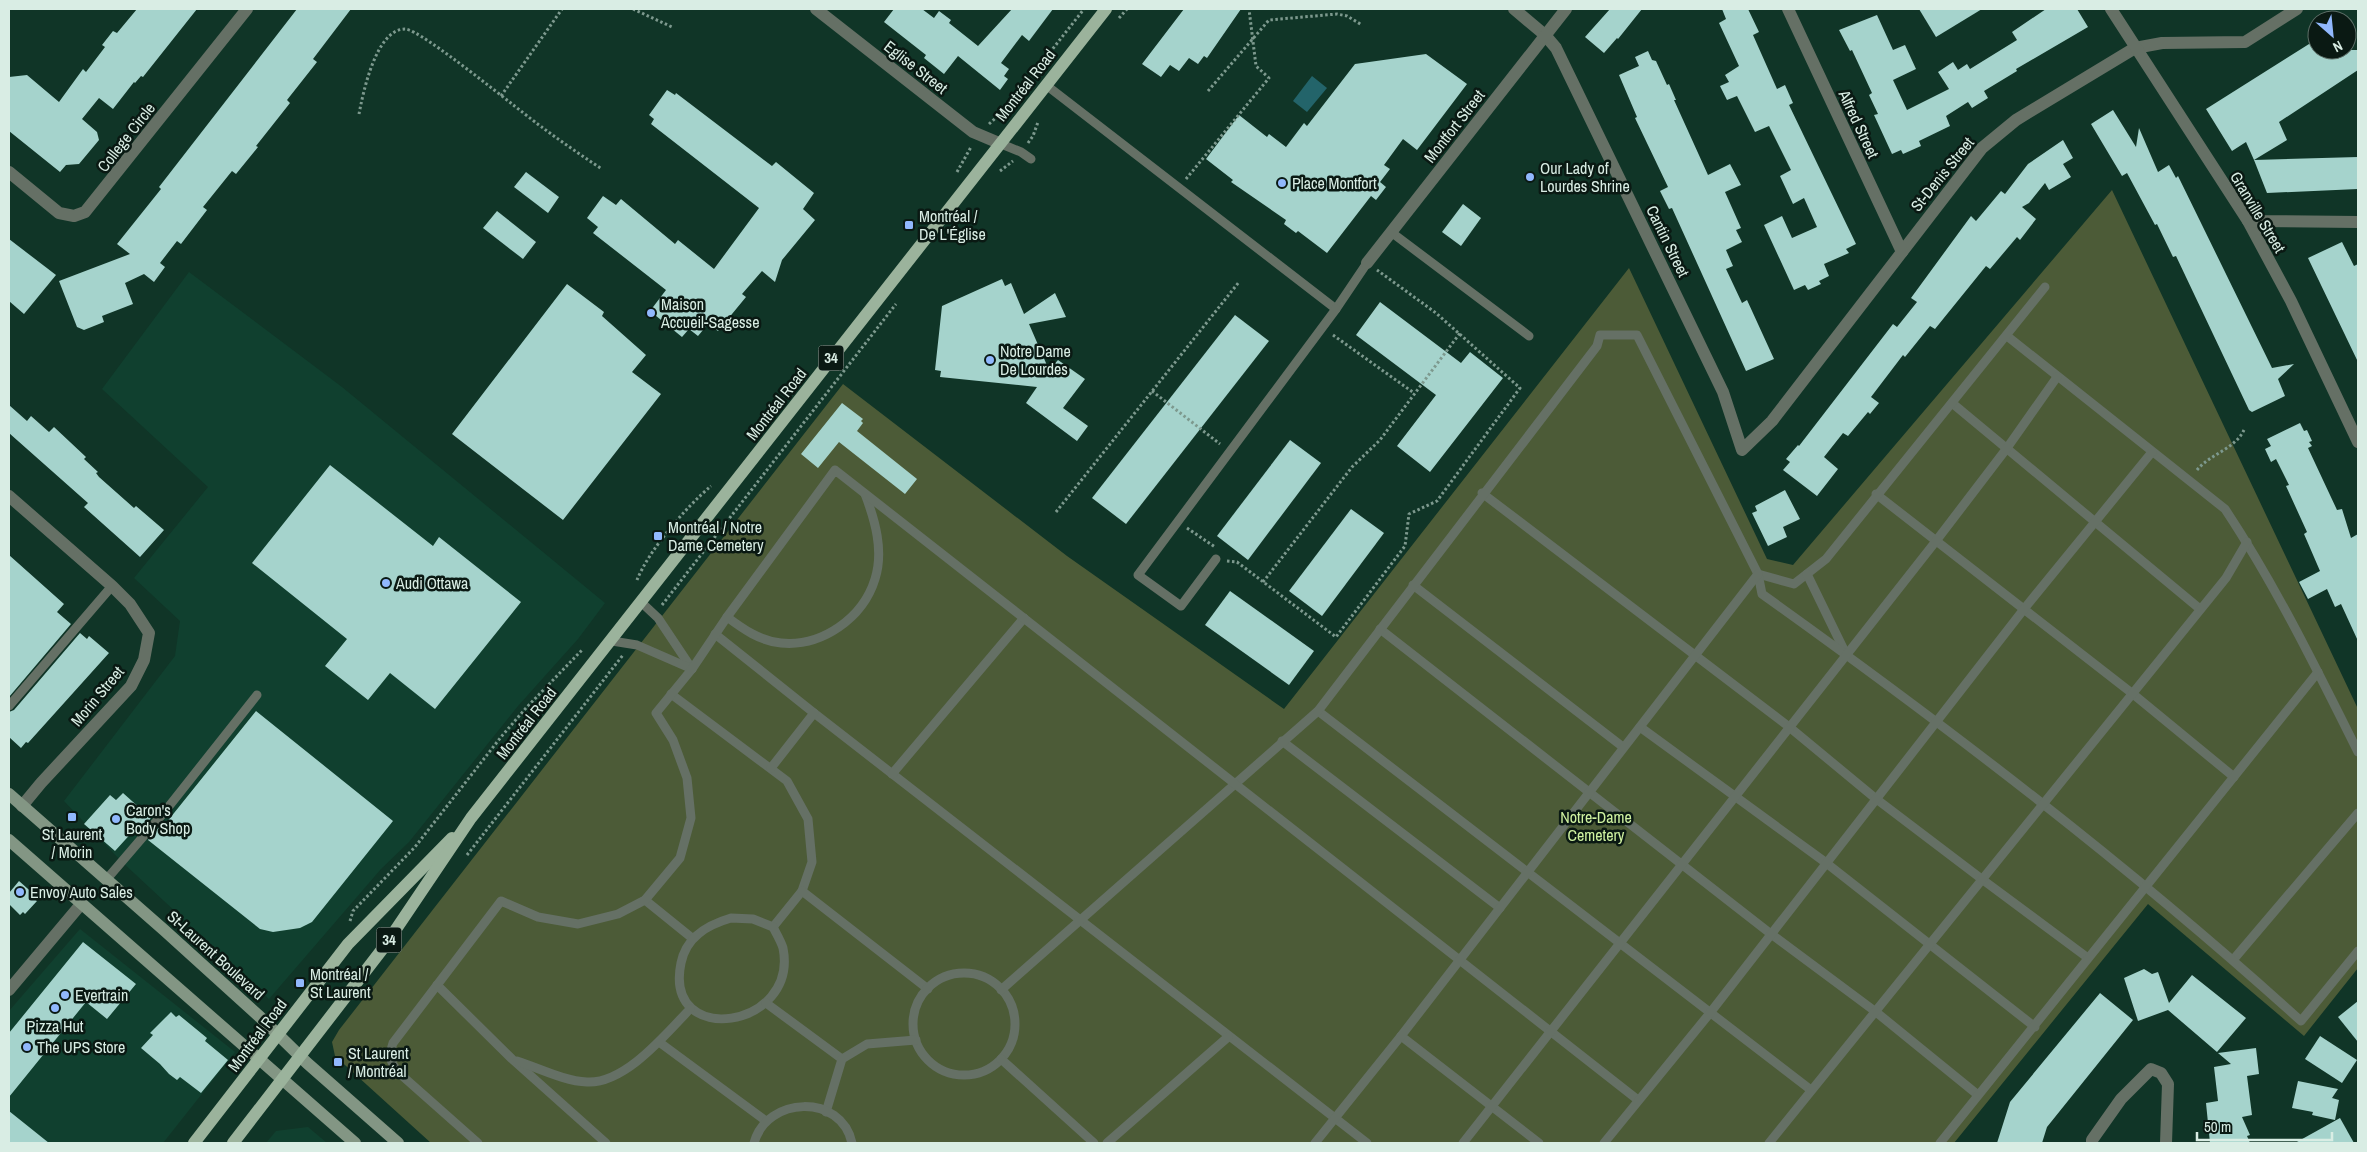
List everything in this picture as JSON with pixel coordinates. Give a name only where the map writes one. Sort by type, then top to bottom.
[{"type":"main road","name":"Montréal Road","points":[[233,1143],[384,947],[471,818],[642,603],[1106,9]]},
{"type":"main road","name":"St-Laurent Boulevard","points":[[9,794],[398,1143]]},
{"type":"main road","name":"Montréal Road","points":[[194,1143],[348,944],[471,818]]},
{"type":"main road","points":[[9,840],[355,1143]]},
{"type":"street","name":"College Circle","points":[[9,172],[59,214],[74,216],[85,212],[247,9]]},
{"type":"street","name":"Eglise Street","points":[[816,9],[973,132],[1000,144]]},
{"type":"street","name":"Cantin Street","points":[[1514,9],[1545,35],[1556,48],[1722,392],[1742,450]]},
{"type":"street","name":"Montfort Street","points":[[1367,263],[1566,9]]},
{"type":"street","name":"Alfred Street","points":[[1788,9],[1902,252]]},
{"type":"street","name":"Granville Street","points":[[2111,9],[2134,48],[2248,221],[2292,300],[2358,442]]},
{"type":"street","name":"St-Denis Street","points":[[1742,450],[1772,421],[1982,148],[2016,120],[2134,48],[2162,43],[2245,42],[2297,9]]},
{"type":"street","points":[[2248,221],[2358,222]]},
{"type":"street","name":"Morin Street","points":[[9,496],[112,586],[130,604],[149,633],[144,660],[131,686],[22,806]]},
{"type":"street","points":[[9,990],[82,903]]},
{"type":"street","points":[[2092,1143],[2092,1140],[2120,1099],[2151,1070],[2161,1073],[2168,1084],[2166,1143]]},
{"type":"lane","points":[[1046,85],[1336,309]]},
{"type":"lane","points":[[1000,144],[1021,152],[1031,159]]},
{"type":"lane","points":[[1391,232],[1529,336]]},
{"type":"lane","points":[[1216,559],[1181,606],[1138,574],[1336,309],[1367,263]]},
{"type":"lane","points":[[1758,574],[1794,584],[1826,559],[1876,494],[2045,287]]},
{"type":"lane","points":[[1001,990],[1318,711],[1482,493],[1596,346],[1600,335],[1637,335],[1758,574],[1762,594],[1847,655],[2147,887],[2301,1021],[2358,951]]},
{"type":"lane","points":[[2006,336],[2225,509],[2247,542],[2318,672],[2358,752]]},
{"type":"lane","points":[[1463,1143],[1788,726],[1847,655],[1936,541],[2007,448],[2057,378]]},
{"type":"lane","points":[[1952,403],[2200,609]]},
{"type":"lane","points":[[1604,1143],[1710,1013],[1875,798],[2024,609],[2152,452]]},
{"type":"lane","points":[[478,1143],[399,1073],[391,1063],[389,1054],[393,1043],[501,902],[538,917],[578,924],[618,914],[645,900],[680,858],[691,818],[687,778],[673,740],[656,713],[692,669],[726,617],[835,470],[1552,1030],[1638,1100]]},
{"type":"lane","points":[[726,617],[752,635],[781,643],[812,640],[840,628],[862,606],[876,579],[879,548],[874,517],[865,493]]},
{"type":"lane","points":[[1482,493],[1788,726],[1875,798],[2088,958]]},
{"type":"lane","points":[[1876,494],[2133,694],[2234,777]]},
{"type":"lane","points":[[1769,1143],[2226,578],[2247,542]]},
{"type":"lane","points":[[1315,1143],[1401,1036],[1527,870],[1696,656],[1758,574]]},
{"type":"lane","points":[[1807,574],[1847,655]]},
{"type":"lane","points":[[9,706],[112,586]]},
{"type":"lane","points":[[1413,586],[1623,747]]},
{"type":"lane","points":[[642,603],[658,618],[692,669]]},
{"type":"lane","points":[[892,774],[1024,618]]},
{"type":"lane","points":[[1380,629],[1771,934],[1876,1012],[1978,1095]]},
{"type":"lane","points":[[715,634],[1228,1037],[1367,1143]]},
{"type":"lane","points":[[612,641],[637,645],[692,669]]},
{"type":"lane","points":[[1940,1143],[2035,1028],[2088,958],[2318,672]]},
{"type":"lane","points":[[671,694],[787,781],[808,819],[812,862],[802,891],[773,927]]},
{"type":"lane","points":[[106,880],[166,810],[257,696]]},
{"type":"lane","points":[[1318,711],[1811,1090]]},
{"type":"lane","points":[[771,768],[814,713]]},
{"type":"lane","points":[[1640,727],[1826,862],[2035,1028]]},
{"type":"lane","points":[[1282,741],[1500,908]]},
{"type":"lane","points":[[2233,960],[2358,813]]},
{"type":"lane","points":[[802,891],[928,989]]},
{"type":"lane","points":[[645,900],[692,938]]},
{"type":"lane","points":[[731,918],[753,919],[773,927],[783,947],[784,967],[778,987],[766,1003],[749,1014],[729,1020],[708,1018],[690,1009],[681,992],[679,974],[683,955],[692,938],[714,923],[731,918]]},
{"type":"lane","points":[[967,973],[984,977],[1001,990],[1009,999],[1014,1015],[1015,1032],[1009,1048],[1001,1059],[984,1071],[968,1075],[951,1074],[936,1067],[923,1055],[916,1040],[913,1024],[916,1007],[928,989],[937,981],[953,974],[967,973]]},
{"type":"lane","points":[[437,985],[512,1059],[606,1143]]},
{"type":"lane","points":[[766,1003],[842,1059]]},
{"type":"lane","points":[[512,1059],[585,1082],[599,1082],[619,1073],[659,1042],[690,1009]]},
{"type":"lane","points":[[1401,1036],[1539,1143]]},
{"type":"lane","points":[[1107,1143],[1228,1037]]},
{"type":"lane","points":[[826,1112],[842,1059],[867,1044],[916,1040]]},
{"type":"lane","points":[[659,1042],[766,1121]]},
{"type":"lane","points":[[1001,1059],[1094,1143]]},
{"type":"lane","points":[[754,1143],[756,1135],[766,1121],[780,1111],[796,1106],[813,1106],[826,1112],[842,1124],[852,1143]]},
{"type":"path","points":[[501,96],[562,9]]},
{"type":"path","points":[[633,9],[672,28]]},
{"type":"path","points":[[1019,92],[1084,9]]},
{"type":"path","points":[[1179,188],[1269,78],[1256,66],[1249,9]]},
{"type":"path","points":[[1208,91],[1269,20],[1337,14],[1347,16],[1362,25]]},
{"type":"path","points":[[359,114],[364,90],[377,54],[386,40],[395,31],[405,29],[414,31],[602,170]]},
{"type":"path","points":[[993,118],[1009,105]]},
{"type":"path","points":[[954,176],[968,150]]},
{"type":"path","points":[[1178,522],[1215,548],[1216,559],[1237,562],[1336,637],[1406,546],[1410,514],[1437,502],[1520,388],[1460,332],[1402,287],[1367,263]]},
{"type":"path","points":[[1056,512],[1239,282]]},
{"type":"path","points":[[1322,327],[1414,393]]},
{"type":"path","points":[[1263,582],[1352,467],[1380,440],[1460,332]]},
{"type":"path","points":[[1152,390],[1230,452]]},
{"type":"path","points":[[2189,480],[2204,462],[2239,440],[2244,430]]},
{"type":"path","points":[[636,582],[642,566],[695,500],[713,484]]},
{"type":"path","points":[[348,944],[353,911],[415,847],[507,730],[584,648]]},
{"type":"shaded area","points":[[189,272],[342,387],[605,603],[578,639],[518,706],[409,842],[381,869],[269,999],[120,860],[64,801],[175,656],[180,621],[134,578],[208,487],[102,389]]},
{"type":"shaded area","points":[[80,929],[235,1052],[163,1143],[9,1143],[9,1011]]},
{"type":"shaded area","points":[[308,1127],[327,1143],[266,1143],[276,1131]]},
{"type":"green space","name":"Notre-Dame Cemetery","points":[[2112,190],[2358,709],[2358,968],[2304,1036],[2148,904],[1954,1143],[431,1143],[335,1056],[332,1042],[339,1030],[843,384],[1067,556],[1284,709],[1629,268],[1767,559],[1793,565]]},
{"type":"water","points":[[1312,76],[1327,88],[1307,112],[1293,101]]},
{"type":"building","points":[[137,9],[197,9],[143,77],[141,76],[134,82],[113,109],[99,98],[82,119],[97,132],[99,140],[79,164],[66,165],[60,172],[9,131],[9,77],[27,75],[59,102],[83,69],[86,72],[105,47],[102,45],[113,31],[117,33]]},
{"type":"building","points":[[297,9],[351,9],[313,59],[317,62],[287,100],[290,103],[256,146],[258,147],[236,174],[232,171],[203,207],[207,210],[181,244],[177,241],[160,263],[165,267],[154,282],[144,274],[125,283],[133,304],[102,316],[104,322],[84,330],[77,327],[59,281],[130,254],[117,244]]},
{"type":"building","points":[[894,9],[922,9],[934,18],[939,11],[951,20],[949,23],[978,46],[1012,9],[1053,9],[1029,41],[1022,35],[1001,63],[1009,69],[1004,76],[1008,79],[1000,90],[958,56],[944,74],[924,58],[926,55],[884,22]]},
{"type":"building","points":[[1184,9],[1241,9],[1207,58],[1204,56],[1198,64],[1189,58],[1179,71],[1170,65],[1161,77],[1142,64]]},
{"type":"building","points":[[1610,9],[1642,9],[1604,53],[1585,37]]},
{"type":"building","points":[[1722,9],[1748,9],[1759,32],[1753,35],[1777,89],[1785,85],[1793,103],[1789,105],[1856,244],[1846,249],[1849,253],[1824,264],[1829,276],[1819,281],[1821,284],[1808,290],[1805,285],[1794,290],[1764,225],[1782,216],[1792,238],[1817,227],[1804,198],[1793,204],[1780,176],[1791,170],[1769,126],[1755,132],[1737,96],[1727,100],[1720,86],[1729,82],[1725,75],[1739,66],[1719,23],[1726,19]]},
{"type":"building","points":[[1919,9],[1982,9],[1936,37]]},
{"type":"building","points":[[2046,9],[2077,9],[2088,27],[2016,69],[2017,71],[1984,91],[1988,98],[1972,108],[1968,102],[1946,116],[1950,126],[1919,141],[1921,146],[1903,154],[1901,150],[1892,154],[1874,115],[1878,114],[1869,95],[1872,93],[1852,50],[1850,51],[1839,30],[1877,15],[1893,50],[1905,45],[1916,69],[1893,80],[1907,110],[1949,89],[1938,72],[1953,62],[1958,70],[1967,64],[1970,69],[2017,40],[2012,32]]},
{"type":"building","points":[[2307,45],[2307,60],[2357,60],[2358,50],[2358,70],[2279,122],[2287,140],[2254,160],[2246,142],[2232,151],[2206,109]]},
{"type":"building","points":[[1648,51],[1652,60],[1656,61],[1667,85],[1669,84],[1676,100],[1674,100],[1708,175],[1730,164],[1741,185],[1725,192],[1741,228],[1736,230],[1742,242],[1726,250],[1733,266],[1726,269],[1742,303],[1747,300],[1774,359],[1746,371],[1672,208],[1669,209],[1660,191],[1668,187],[1635,118],[1637,117],[1619,75],[1639,66],[1635,57]]},
{"type":"building","points":[[1426,54],[1467,84],[1417,150],[1403,139],[1384,165],[1390,169],[1380,182],[1386,187],[1376,200],[1371,196],[1327,253],[1298,231],[1296,233],[1284,224],[1286,220],[1231,182],[1233,180],[1206,159],[1239,115],[1267,137],[1269,134],[1286,147],[1304,123],[1307,126],[1355,64]]},
{"type":"building","points":[[667,90],[675,95],[676,93],[772,166],[776,162],[814,193],[803,209],[815,220],[782,260],[775,282],[762,271],[742,294],[746,297],[718,331],[708,324],[698,336],[689,329],[682,337],[650,311],[666,290],[593,233],[598,227],[587,218],[603,196],[616,205],[621,199],[675,244],[678,240],[714,269],[759,208],[651,124],[654,119],[649,115]]},
{"type":"building","points":[[2113,110],[2136,147],[2139,128],[2158,172],[2169,165],[2176,178],[2178,176],[2272,368],[2294,364],[2278,379],[2285,396],[2252,412],[2249,410],[2176,256],[2173,257],[2157,224],[2155,225],[2127,173],[2122,176],[2091,124]]},
{"type":"building","points":[[2063,140],[2073,158],[2063,164],[2071,177],[2049,190],[2045,183],[2029,203],[2022,207],[2036,219],[2020,240],[2017,237],[1990,269],[1986,266],[1935,329],[1930,326],[1905,357],[1903,355],[1871,397],[1879,403],[1870,414],[1868,412],[1848,436],[1843,433],[1824,457],[1838,469],[1817,496],[1783,470],[1790,462],[1786,459],[1799,446],[1893,324],[1897,327],[1917,302],[1911,298],[1971,216],[1976,221],[2001,191],[2005,194],[2028,164]]},
{"type":"building","points":[[2358,157],[2358,189],[2267,193],[2254,160]]},
{"type":"building","points":[[526,172],[559,197],[548,213],[514,187]]},
{"type":"building","points":[[1463,204],[1481,218],[1461,246],[1442,232]]},
{"type":"building","points":[[497,211],[536,242],[523,259],[483,228]]},
{"type":"building","points":[[9,239],[56,275],[24,314],[9,301]]},
{"type":"building","points":[[2342,242],[2354,266],[2358,264],[2358,362],[2308,258]]},
{"type":"building","name":"Notre Dame De Lourdes","points":[[1002,279],[1005,286],[1011,283],[1024,314],[1055,293],[1066,317],[1029,324],[1049,370],[1058,360],[1085,379],[1063,408],[1088,426],[1077,441],[1026,403],[1037,387],[940,377],[941,371],[935,370],[942,306]]},
{"type":"building","points":[[567,284],[604,312],[602,316],[646,355],[632,372],[661,394],[563,520],[452,434]]},
{"type":"building","points":[[1380,302],[1461,363],[1470,352],[1503,378],[1430,472],[1397,446],[1436,395],[1356,335]]},
{"type":"building","points":[[1235,315],[1269,341],[1126,524],[1092,498]]},
{"type":"building","points":[[842,403],[863,419],[861,421],[863,423],[857,431],[917,479],[905,494],[839,442],[818,468],[801,454]]},
{"type":"building","points":[[9,405],[27,421],[31,416],[49,432],[54,427],[86,457],[84,459],[98,472],[96,473],[99,477],[134,508],[136,506],[164,530],[140,557],[84,507],[88,503],[9,433]]},
{"type":"building","points":[[2300,423],[2304,431],[2307,430],[2312,441],[2309,442],[2312,446],[2308,448],[2337,510],[2342,509],[2351,538],[2358,534],[2358,641],[2341,604],[2335,607],[2327,589],[2308,599],[2299,582],[2320,571],[2304,534],[2307,532],[2286,486],[2289,485],[2276,459],[2271,462],[2265,449],[2271,446],[2267,439]]},
{"type":"building","points":[[1290,440],[1321,463],[1248,560],[1217,536]]},
{"type":"building","name":"Audi Ottawa","points":[[330,465],[433,546],[439,537],[521,602],[435,709],[390,673],[368,700],[325,666],[347,639],[252,563]]},
{"type":"building","points":[[1785,490],[1800,519],[1783,527],[1787,537],[1768,546],[1752,513],[1757,511],[1755,506]]},
{"type":"building","points":[[1351,509],[1384,533],[1322,616],[1289,591]]},
{"type":"building","points":[[9,555],[64,604],[57,612],[71,624],[9,697]]},
{"type":"building","points":[[1230,591],[1314,651],[1289,685],[1205,625]]},
{"type":"building","points":[[80,633],[87,639],[89,636],[109,653],[28,743],[26,742],[21,748],[9,737],[9,712],[14,710]]},
{"type":"building","points":[[256,711],[393,821],[312,922],[300,928],[273,932],[260,929],[148,840],[160,826],[162,828]]},
{"type":"building","name":"Caron's Body Shop","points":[[123,793],[151,818],[139,832],[135,829],[115,851],[84,824],[110,795],[116,800]]},
{"type":"building","points":[[19,881],[36,896],[34,899],[37,901],[25,914],[23,912],[20,915],[9,904],[9,893]]},
{"type":"building","points":[[83,942],[136,984],[107,1019],[86,1002],[9,1097],[9,1033]]},
{"type":"building","points":[[2144,969],[2152,974],[2158,972],[2169,1003],[2192,975],[2246,1018],[2217,1052],[2168,1010],[2138,1021],[2124,978]]},
{"type":"building","points":[[2100,993],[2133,1020],[2047,1127],[2042,1143],[1997,1143],[2010,1102]]},
{"type":"building","points":[[2358,1001],[2358,1042],[2338,1017]]},
{"type":"building","points":[[171,1012],[176,1017],[179,1015],[207,1038],[205,1041],[228,1060],[201,1093],[180,1077],[177,1080],[169,1074],[141,1048],[153,1035],[150,1033]]},
{"type":"building","points":[[2320,1036],[2357,1060],[2342,1083],[2305,1059]]},
{"type":"building","points":[[2256,1048],[2259,1074],[2247,1076],[2252,1115],[2242,1117],[2250,1135],[2247,1136],[2250,1143],[2210,1143],[2206,1103],[2218,1101],[2214,1067],[2231,1064],[2218,1053]]},
{"type":"building","points":[[2298,1081],[2338,1089],[2332,1098],[2339,1100],[2335,1120],[2312,1115],[2313,1112],[2292,1108]]},
{"type":"building","points":[[9,1111],[49,1143],[9,1143]]},
{"type":"building","points":[[2340,1118],[2354,1143],[2295,1143]]},
{"type":"place","name":"Our Lady of Lourdes Shrine","points":[[1530,177]]},
{"type":"place","name":"Place Montfort","points":[[1282,183]]},
{"type":"place","name":"Montréal / De L'Église","points":[[909,225]]},
{"type":"place","name":"Maison Accueil-Sagesse","points":[[651,313]]},
{"type":"place","name":"Notre Dame De Lourdes","points":[[990,360]]},
{"type":"place","name":"Montréal / Notre Dame Cemetery","points":[[658,536]]},
{"type":"place","name":"Audi Ottawa","points":[[386,583]]},
{"type":"place","name":"St Laurent / Morin","points":[[72,817]]},
{"type":"place","name":"Caron's Body Shop","points":[[116,819]]},
{"type":"place","name":"Envoy Auto Sales","points":[[20,892]]},
{"type":"place","name":"Montréal / St Laurent","points":[[300,983]]},
{"type":"place","name":"Evertrain","points":[[65,995]]},
{"type":"place","name":"Pizza Hut","points":[[55,1008]]},
{"type":"place","name":"The UPS Store","points":[[27,1047]]},
{"type":"place","name":"St Laurent / Montréal","points":[[338,1062]]}]
